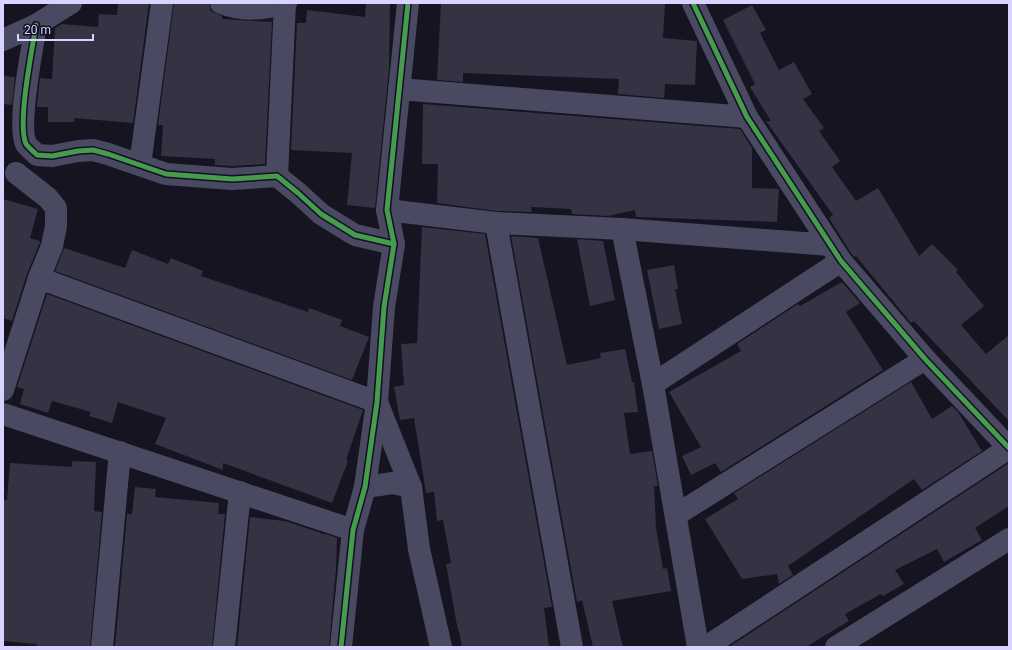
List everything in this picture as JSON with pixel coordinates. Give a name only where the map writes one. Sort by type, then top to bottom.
[{"type":"street","points":[[3,40],[36,25],[71,3]]},
{"type":"street","points":[[140,165],[162,3]]},
{"type":"street","points":[[221,3],[237,8],[248,9],[285,3],[277,176]]},
{"type":"street","points":[[341,647],[353,530],[365,487],[377,402],[384,307],[394,244],[387,210],[408,3]]},
{"type":"street","points":[[693,3],[747,117],[836,253],[925,359],[1009,448],[706,647]]},
{"type":"street","points":[[36,25],[23,114],[24,134],[27,144],[37,155],[52,156],[93,150],[166,174],[232,178],[277,176],[321,214],[355,235],[394,244]]},
{"type":"street","points":[[399,89],[747,117]]},
{"type":"street","points":[[3,390],[39,278],[52,246],[56,226],[56,208],[48,198],[9,172],[20,164],[27,144]]},
{"type":"street","points":[[387,210],[496,223],[622,229],[836,253]]},
{"type":"street","points":[[496,223],[572,647]]},
{"type":"street","points":[[622,229],[653,384],[698,647]]},
{"type":"street","points":[[653,384],[836,253]]},
{"type":"street","points":[[39,278],[377,402],[411,487],[419,549],[441,647]]},
{"type":"street","points":[[676,515],[925,359]]},
{"type":"street","points":[[3,414],[353,530]]},
{"type":"street","points":[[102,647],[120,452]]},
{"type":"street","points":[[365,487],[393,483],[411,487]]},
{"type":"street","points":[[224,647],[240,492]]},
{"type":"street","points":[[836,647],[1009,539]]},
{"type":"building","points":[[118,3],[149,3],[133,123],[74,118],[74,122],[48,122],[48,107],[37,107],[37,105],[40,78],[52,79],[55,28],[62,24],[98,27],[99,14],[117,15]]},
{"type":"building","points":[[174,3],[209,3],[211,11],[222,16],[222,19],[272,22],[265,164],[232,166],[215,165],[215,159],[161,156],[163,125],[158,125]]},
{"type":"building","points":[[366,3],[390,3],[389,69],[375,208],[347,205],[352,153],[291,150],[297,23],[306,23],[307,10],[365,17]]},
{"type":"building","points":[[441,3],[665,3],[663,38],[697,41],[695,85],[665,84],[664,98],[618,94],[619,79],[463,73],[463,82],[437,80]]},
{"type":"building","points":[[752,5],[766,30],[760,33],[779,70],[794,62],[812,94],[803,99],[824,128],[819,131],[840,161],[832,167],[856,201],[878,188],[919,256],[932,244],[958,270],[956,272],[984,306],[961,325],[986,354],[1009,335],[1009,421],[914,321],[911,323],[856,256],[854,257],[829,218],[833,215],[766,121],[771,121],[750,87],[755,84],[723,20]]},
{"type":"building","points":[[3,76],[15,77],[12,105],[3,104]]},
{"type":"building","points":[[423,104],[740,129],[752,148],[752,188],[779,189],[777,222],[636,217],[635,210],[608,216],[572,214],[571,209],[531,207],[532,212],[497,211],[437,203],[438,164],[422,164]]},
{"type":"building","points":[[3,199],[38,209],[30,238],[40,242],[27,274],[12,321],[3,318]]},
{"type":"building","points":[[422,227],[485,234],[552,607],[544,608],[549,647],[462,647],[446,564],[451,563],[443,520],[437,521],[434,492],[426,493],[414,418],[400,420],[394,387],[404,385],[401,344],[417,343]]},
{"type":"building","points":[[511,236],[538,238],[567,365],[601,358],[600,353],[625,349],[632,382],[634,382],[638,412],[624,413],[630,454],[652,451],[658,486],[654,486],[656,528],[663,569],[667,568],[671,591],[612,601],[623,647],[593,647],[582,600],[577,602]]},
{"type":"building","points":[[577,239],[603,241],[615,300],[590,306]]},
{"type":"building","points":[[64,248],[125,268],[132,250],[168,264],[171,258],[203,271],[201,276],[308,312],[309,308],[342,320],[340,326],[369,337],[352,380],[55,271]]},
{"type":"building","points":[[674,265],[678,289],[675,289],[682,324],[659,329],[647,270]]},
{"type":"building","points":[[842,282],[860,303],[846,312],[883,370],[721,472],[715,463],[691,475],[682,456],[701,447],[669,392],[741,351],[737,344],[798,304],[800,306]]},
{"type":"building","points":[[47,294],[363,410],[346,460],[348,461],[332,503],[223,463],[223,470],[155,444],[166,418],[118,402],[112,423],[89,416],[91,412],[52,401],[48,413],[20,404],[24,389],[17,387]]},
{"type":"building","points":[[911,382],[932,419],[952,406],[958,412],[982,451],[922,490],[914,479],[788,566],[793,575],[779,584],[777,574],[742,579],[705,519],[738,499],[734,493]]},
{"type":"building","points":[[72,461],[96,462],[94,511],[102,512],[90,647],[36,647],[37,644],[3,641],[4,500],[7,500],[10,463],[72,467]]},
{"type":"building","points":[[1009,463],[1009,506],[975,528],[982,540],[944,562],[937,549],[895,570],[904,584],[883,596],[881,594],[845,614],[849,621],[806,647],[729,647]]},
{"type":"building","points":[[135,487],[156,489],[155,497],[219,503],[218,514],[225,514],[212,647],[115,647],[127,514],[132,514]]},
{"type":"building","points":[[250,517],[285,521],[337,538],[336,569],[329,647],[237,647]]},
{"type":"cycle path","points":[[341,647],[353,530],[365,487],[377,402],[384,307],[394,244],[387,210],[408,3]]},
{"type":"cycle path","points":[[693,3],[747,117],[841,261],[925,359],[1009,448]]},
{"type":"cycle path","points":[[36,25],[26,86],[23,120],[26,144],[37,155],[52,156],[93,150],[166,174],[232,179],[277,176],[321,214],[355,235],[394,244]]}]
